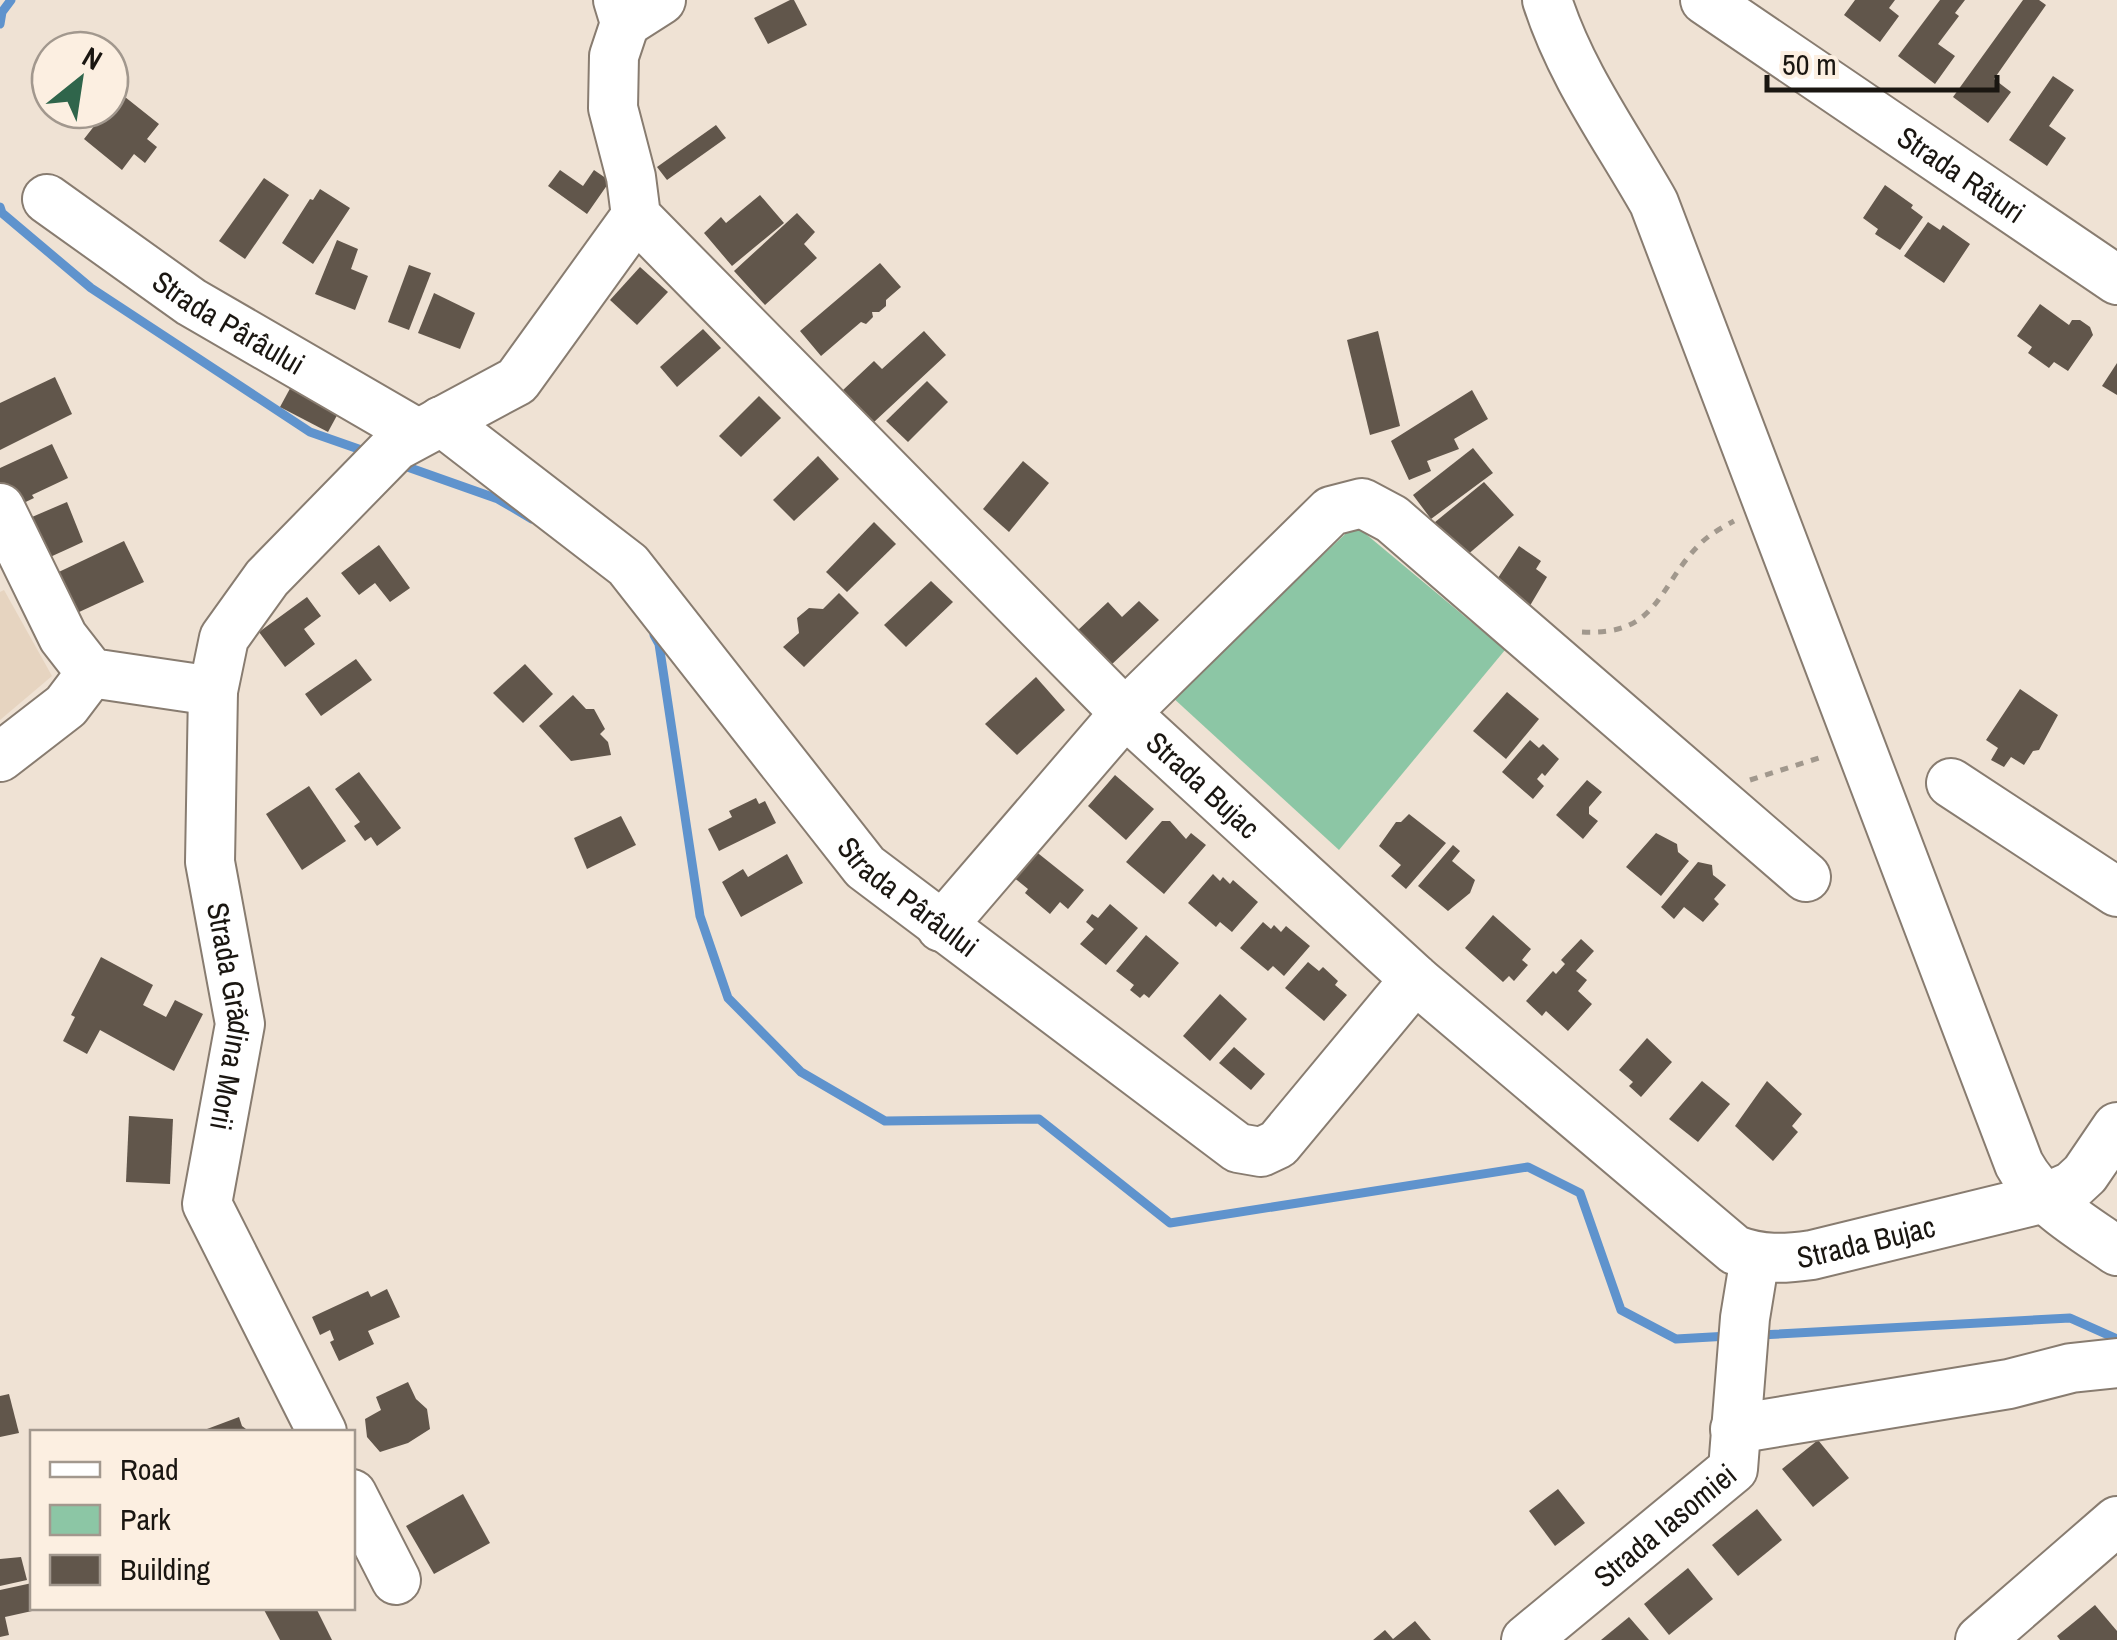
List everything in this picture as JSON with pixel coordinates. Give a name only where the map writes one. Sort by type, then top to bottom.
[{"type":"street","points":[[1547,0],[1560,40],[1588,96],[1654,204],[2019,1164],[2029,1183],[2045,1198],[2117,1251]]},
{"type":"street","name":"Strada Râturi","points":[[1705,0],[2117,280]]},
{"type":"street","points":[[635,8],[614,56],[613,108],[631,177],[636,216]]},
{"type":"street","name":"Strada Pârâului","points":[[46,199],[191,302],[418,433],[628,565],[866,867],[1238,1148],[1261,1152],[1278,1144],[1415,979]]},
{"type":"street","name":"Strada Bujac","points":[[636,216],[1124,713],[1415,979],[1735,1250],[1756,1258],[1812,1256],[2045,1198],[2072,1186],[2085,1174],[2117,1127]]},
{"type":"street","name":"Strada Grădina Morii","points":[[321,1430],[207,1204],[240,1024],[210,862],[213,692],[224,638],[267,578],[362,481],[418,433],[517,381],[636,216]]},
{"type":"street","points":[[941,927],[1124,713],[1331,511],[1362,502],[1392,519],[1806,877]]},
{"type":"street","points":[[0,508],[63,637],[91,673],[213,692]]},
{"type":"street","points":[[0,756],[66,706],[91,673]]},
{"type":"street","points":[[1951,782],[2117,892]]},
{"type":"street","name":"Strada Iasomiei","points":[[1526,1640],[1733,1469],[1745,1318],[1756,1258]]},
{"type":"street","points":[[1735,1428],[2117,1363]]},
{"type":"street","points":[[355,1500],[396,1580]]},
{"type":"street","points":[[1980,1640],[2117,1521]]},
{"type":"path","points":[[1519,629],[1600,633],[1632,626],[1664,596],[1702,541],[1739,519]]},
{"type":"shaded area","points":[[4,590],[52,676],[0,720],[0,592]]},
{"type":"green space","points":[[1355,525],[1505,650],[1339,850],[1171,696]]},
{"type":"building","points":[[794,0],[807,25],[768,44],[754,18]]},
{"type":"building","points":[[1855,0],[1895,0],[1889,8],[1899,16],[1880,42],[1844,15]]},
{"type":"building","points":[[1940,0],[1965,0],[1955,13],[1959,16],[1938,44],[1955,56],[1935,84],[1898,56]]},
{"type":"building","points":[[2023,0],[2039,0],[2046,5],[1994,79],[2011,92],[1988,123],[1953,97]]},
{"type":"building","points":[[2053,76],[2074,90],[2049,126],[2066,138],[2047,166],[2009,140]]},
{"type":"building","points":[[130,101],[159,124],[147,139],[157,147],[145,163],[134,154],[122,170],[84,139],[91,130],[130,130]]},
{"type":"building","points":[[716,125],[726,138],[667,180],[657,167]]},
{"type":"building","points":[[560,170],[583,186],[594,170],[610,181],[587,214],[548,186]]},
{"type":"building","points":[[264,178],[289,195],[245,259],[219,241]]},
{"type":"building","points":[[1885,185],[1923,217],[1900,250],[1875,234],[1878,229],[1863,218]]},
{"type":"building","points":[[320,189],[350,208],[313,264],[282,243]]},
{"type":"building","points":[[760,195],[784,223],[732,266],[704,233],[721,217],[726,223]]},
{"type":"building","points":[[797,213],[815,232],[804,244],[817,258],[765,305],[734,271]]},
{"type":"building","points":[[1928,222],[1940,230],[1943,225],[1970,244],[1944,283],[1904,256]]},
{"type":"building","points":[[337,240],[358,249],[351,269],[368,276],[355,310],[315,294]]},
{"type":"building","points":[[880,263],[901,287],[886,300],[886,306],[872,312],[873,317],[866,324],[861,322],[821,356],[800,331]]},
{"type":"building","points":[[409,265],[431,273],[409,330],[388,322]]},
{"type":"building","points":[[640,267],[668,292],[637,325],[610,300]]},
{"type":"building","points":[[434,293],[475,313],[460,349],[418,333]]},
{"type":"building","points":[[2040,304],[2069,325],[2072,320],[2080,320],[2090,327],[2093,335],[2068,371],[2054,362],[2049,368],[2028,353],[2032,347],[2017,336]]},
{"type":"building","points":[[703,329],[721,348],[677,387],[660,367]]},
{"type":"building","points":[[924,331],[946,355],[874,422],[843,390],[874,361],[882,369]]},
{"type":"building","points":[[1378,331],[1400,426],[1370,435],[1347,340]]},
{"type":"building","points":[[2117,363],[2117,395],[2102,386]]},
{"type":"building","points":[[55,377],[72,414],[0,450],[0,403]]},
{"type":"building","points":[[927,381],[948,402],[908,442],[886,421]]},
{"type":"building","points":[[293,383],[341,408],[328,432],[280,407]]},
{"type":"building","points":[[1472,390],[1488,419],[1454,439],[1459,449],[1427,461],[1431,471],[1409,480],[1391,441]]},
{"type":"building","points":[[759,396],[781,418],[741,457],[719,436]]},
{"type":"building","points":[[52,444],[68,478],[11,509],[0,487],[0,468]]},
{"type":"building","points":[[1473,448],[1493,473],[1431,519],[1413,495]]},
{"type":"building","points":[[818,456],[839,479],[794,521],[773,500]]},
{"type":"building","points":[[1023,461],[1049,483],[1009,532],[983,509]]},
{"type":"building","points":[[1484,482],[1514,515],[1459,562],[1429,527]]},
{"type":"building","points":[[67,502],[83,542],[37,563],[18,523]]},
{"type":"building","points":[[874,522],[896,544],[847,592],[826,572]]},
{"type":"building","points":[[124,541],[144,582],[64,619],[44,579]]},
{"type":"building","points":[[379,545],[410,588],[390,602],[375,583],[359,595],[341,573]]},
{"type":"building","points":[[1519,546],[1541,561],[1536,569],[1547,577],[1528,609],[1490,590]]},
{"type":"building","points":[[931,581],[953,602],[906,647],[884,625]]},
{"type":"building","points":[[839,593],[859,613],[804,667],[783,647],[799,633],[797,618],[809,608],[823,609]]},
{"type":"building","points":[[307,597],[321,616],[304,629],[315,644],[285,667],[259,632]]},
{"type":"building","points":[[1139,601],[1159,620],[1110,666],[1077,631],[1108,602],[1122,617]]},
{"type":"building","points":[[356,659],[372,680],[321,716],[305,694]]},
{"type":"building","points":[[525,664],[553,694],[523,723],[493,693]]},
{"type":"building","points":[[1036,677],[1065,710],[1017,755],[985,724]]},
{"type":"building","points":[[2020,689],[2058,715],[2039,750],[2033,751],[2024,765],[2011,757],[2004,767],[1991,760],[1998,748],[1986,740]]},
{"type":"building","points":[[1507,692],[1539,719],[1506,759],[1473,731]]},
{"type":"building","points":[[573,695],[586,709],[594,709],[605,729],[600,734],[608,742],[611,755],[571,761],[539,726]]},
{"type":"building","points":[[1530,740],[1539,748],[1543,744],[1559,759],[1545,776],[1542,773],[1537,779],[1544,786],[1533,799],[1502,772]]},
{"type":"building","points":[[359,772],[401,828],[377,846],[371,837],[365,841],[354,826],[360,822],[335,789]]},
{"type":"building","points":[[1115,775],[1154,809],[1126,840],[1088,806]]},
{"type":"building","points":[[1587,780],[1602,792],[1589,807],[1589,814],[1598,821],[1583,839],[1556,815]]},
{"type":"building","points":[[309,786],[346,841],[302,870],[266,814]]},
{"type":"building","points":[[756,798],[759,804],[765,801],[776,823],[719,851],[708,829],[732,817],[729,811]]},
{"type":"building","points":[[1409,814],[1446,843],[1406,889],[1391,876],[1401,865],[1379,846],[1396,822]]},
{"type":"building","points":[[621,816],[636,845],[587,869],[574,838]]},
{"type":"building","points":[[1162,821],[1170,821],[1186,839],[1191,833],[1206,845],[1164,894],[1126,862]]},
{"type":"building","points":[[1656,833],[1677,844],[1678,852],[1689,861],[1661,896],[1626,867]]},
{"type":"building","points":[[1453,845],[1460,851],[1452,861],[1475,880],[1470,893],[1448,911],[1418,886]]},
{"type":"building","points":[[1034,850],[1084,890],[1068,909],[1060,902],[1050,914],[1012,876]]},
{"type":"building","points":[[787,854],[803,883],[741,917],[722,882],[743,869],[748,877]]},
{"type":"building","points":[[1698,862],[1712,865],[1713,875],[1726,885],[1714,899],[1719,904],[1703,922],[1684,907],[1674,919],[1661,907]]},
{"type":"building","points":[[1213,874],[1230,884],[1233,880],[1258,902],[1232,932],[1220,922],[1216,927],[1188,903]]},
{"type":"building","points":[[1110,904],[1138,928],[1106,965],[1080,944],[1094,929],[1086,922],[1092,914],[1098,918]]},
{"type":"building","points":[[1493,915],[1531,949],[1522,960],[1528,965],[1514,981],[1509,976],[1503,982],[1465,948]]},
{"type":"building","points":[[1263,922],[1281,932],[1286,926],[1310,946],[1284,976],[1273,966],[1268,971],[1240,948]]},
{"type":"building","points":[[1146,935],[1179,963],[1149,998],[1144,994],[1140,998],[1130,990],[1134,985],[1116,971]]},
{"type":"building","points":[[1581,939],[1594,951],[1576,971],[1587,980],[1578,991],[1592,1004],[1568,1031],[1546,1011],[1542,1016],[1526,1001],[1553,971],[1556,974],[1565,964],[1561,960]]},
{"type":"building","points":[[101,957],[153,985],[143,1005],[166,1017],[175,1000],[203,1014],[174,1071],[100,1030],[87,1054],[63,1041],[75,1017],[71,1015]]},
{"type":"building","points":[[1308,962],[1319,971],[1323,967],[1347,995],[1324,1021],[1285,988]]},
{"type":"building","points":[[1220,994],[1247,1019],[1210,1061],[1183,1036]]},
{"type":"building","points":[[1647,1038],[1672,1062],[1641,1097],[1629,1086],[1633,1082],[1619,1070]]},
{"type":"building","points":[[1234,1047],[1265,1074],[1251,1090],[1219,1063]]},
{"type":"building","points":[[1702,1081],[1730,1104],[1698,1142],[1669,1119]]},
{"type":"building","points":[[1767,1081],[1802,1114],[1792,1126],[1798,1132],[1773,1161],[1735,1126]]},
{"type":"building","points":[[129,1116],[173,1119],[170,1184],[126,1182]]},
{"type":"building","points":[[387,1289],[400,1317],[368,1331],[374,1344],[339,1361],[330,1342],[334,1340],[330,1330],[320,1335],[312,1317],[368,1291],[371,1297]]},
{"type":"building","points":[[408,1382],[416,1399],[427,1409],[430,1429],[408,1443],[380,1452],[367,1437],[365,1419],[381,1410],[376,1397]]},
{"type":"building","points":[[9,1394],[19,1433],[0,1437],[0,1396]]},
{"type":"building","points":[[239,1417],[247,1430],[204,1430]]},
{"type":"building","points":[[1818,1440],[1849,1478],[1813,1507],[1782,1469]]},
{"type":"building","points":[[1558,1489],[1585,1523],[1555,1546],[1529,1511]]},
{"type":"building","points":[[463,1494],[490,1543],[434,1574],[406,1526]]},
{"type":"building","points":[[1757,1509],[1782,1540],[1738,1576],[1712,1545]]},
{"type":"building","points":[[21,1557],[27,1580],[0,1586],[0,1559]]},
{"type":"building","points":[[1688,1568],[1713,1599],[1669,1635],[1644,1604]]},
{"type":"building","points":[[30,1583],[32,1611],[5,1617],[9,1635],[0,1637],[0,1590]]},
{"type":"building","points":[[2095,1605],[2117,1631],[2117,1640],[2060,1640],[2057,1636]]},
{"type":"building","points":[[264,1610],[317,1610],[332,1640],[280,1640]]},
{"type":"building","points":[[1629,1617],[1649,1640],[1601,1640]]},
{"type":"building","points":[[1415,1621],[1431,1640],[1373,1640],[1385,1630],[1393,1639]]},
{"type":"waterway","points":[[0,24],[2,12],[11,0]]},
{"type":"waterway","points":[[0,207],[2,213],[91,288],[310,432],[370,453]]},
{"type":"waterway","points":[[399,464],[498,499],[532,519]]},
{"type":"waterway","points":[[654,635],[659,644],[700,916],[728,998],[801,1072],[885,1121],[1039,1119],[1170,1223],[1528,1167],[1580,1193],[1621,1310],[1676,1339],[1729,1336]]},
{"type":"waterway","points":[[1760,1335],[2070,1318],[2117,1339]]}]
